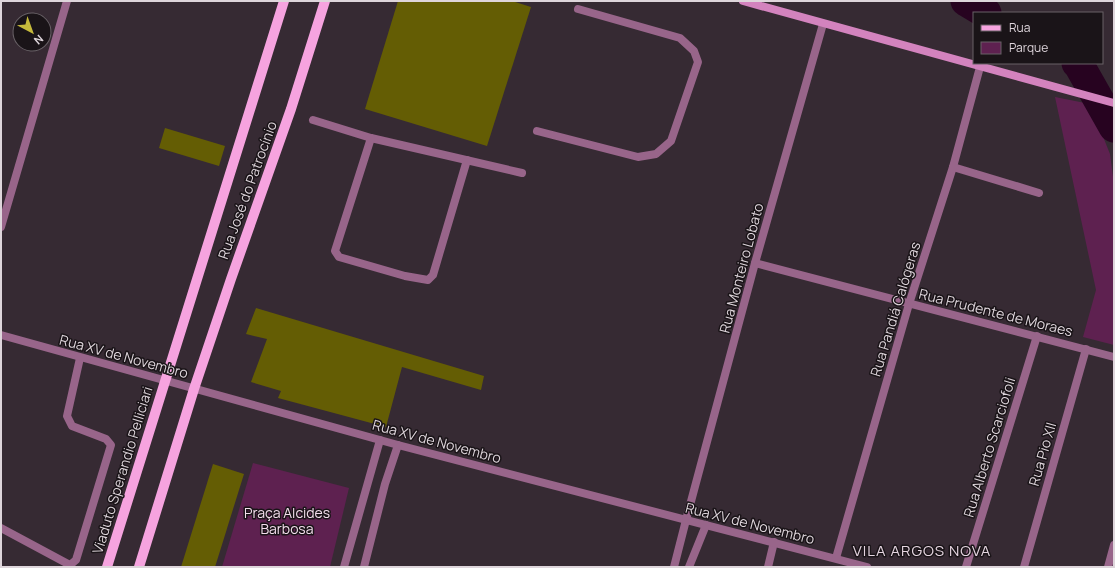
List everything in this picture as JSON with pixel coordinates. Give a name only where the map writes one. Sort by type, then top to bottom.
[{"type":"main road","name":"Rua José do Patrocínio","points":[[163,381],[239,147],[284,1]]},
{"type":"main road","name":"Rua José do Patrocínio","points":[[194,389],[291,109],[325,1]]},
{"type":"main road","points":[[743,1],[1114,103]]},
{"type":"main road","name":"Viaduto Sperandio Pelliciari","points":[[107,567],[163,381]]},
{"type":"main road","points":[[139,567],[194,389]]},
{"type":"street","points":[[1,227],[67,1]]},
{"type":"street","points":[[537,131],[638,157],[656,154],[671,141],[696,69],[698,62],[694,51],[680,38],[578,10]]},
{"type":"street","name":"Rua Monteiro Lobato","points":[[674,567],[755,263],[823,24]]},
{"type":"street","name":"Rua Pandiá Calógeras","points":[[836,558],[909,304],[953,167],[980,67]]},
{"type":"street","points":[[313,120],[371,138],[522,173]]},
{"type":"street","points":[[371,138],[335,251],[339,256],[405,276],[428,280],[434,275],[467,160]]},
{"type":"street","points":[[953,167],[1039,193]]},
{"type":"street","name":"Rua Prudente de Moraes","points":[[755,263],[1114,357]]},
{"type":"street","name":"Rua XV de Novembro","points":[[1,335],[398,445],[867,567]]},
{"type":"street","name":"Rua Alberto Scarciofoli","points":[[966,567],[1037,336]]},
{"type":"street","name":"Rua Pio XII","points":[[1024,567],[1086,349]]},
{"type":"street","points":[[1,528],[70,565],[76,560],[111,445],[106,439],[72,426],[67,416],[80,358]]},
{"type":"street","points":[[344,567],[380,440]]},
{"type":"street","points":[[364,567],[385,484],[398,445]]},
{"type":"street","points":[[689,567],[706,525]]},
{"type":"street","points":[[768,567],[774,542]]},
{"type":"street","points":[[1108,567],[1114,545]]},
{"type":"green space","points":[[1055,97],[1090,104],[1110,154],[1114,184],[1114,345],[1083,337],[1096,290]]},
{"type":"green space","name":"Praça Alcides Barbosa","points":[[253,463],[349,488],[330,567],[222,567]]},
{"type":"building","points":[[398,1],[512,1],[531,7],[487,146],[365,109]]},
{"type":"building","points":[[165,128],[225,146],[219,166],[159,148]]},
{"type":"building","points":[[256,308],[484,376],[481,390],[402,367],[386,427],[278,398],[281,391],[251,382],[267,339],[246,334]]},
{"type":"building","points":[[213,464],[244,474],[215,567],[181,567]]},
{"type":"waterway","points":[[966,1],[984,12]]},
{"type":"waterway","points":[[1078,64],[1114,127]]},
{"type":"district","name":"VILA ARGOS NOVA","points":[[922,550]]}]
